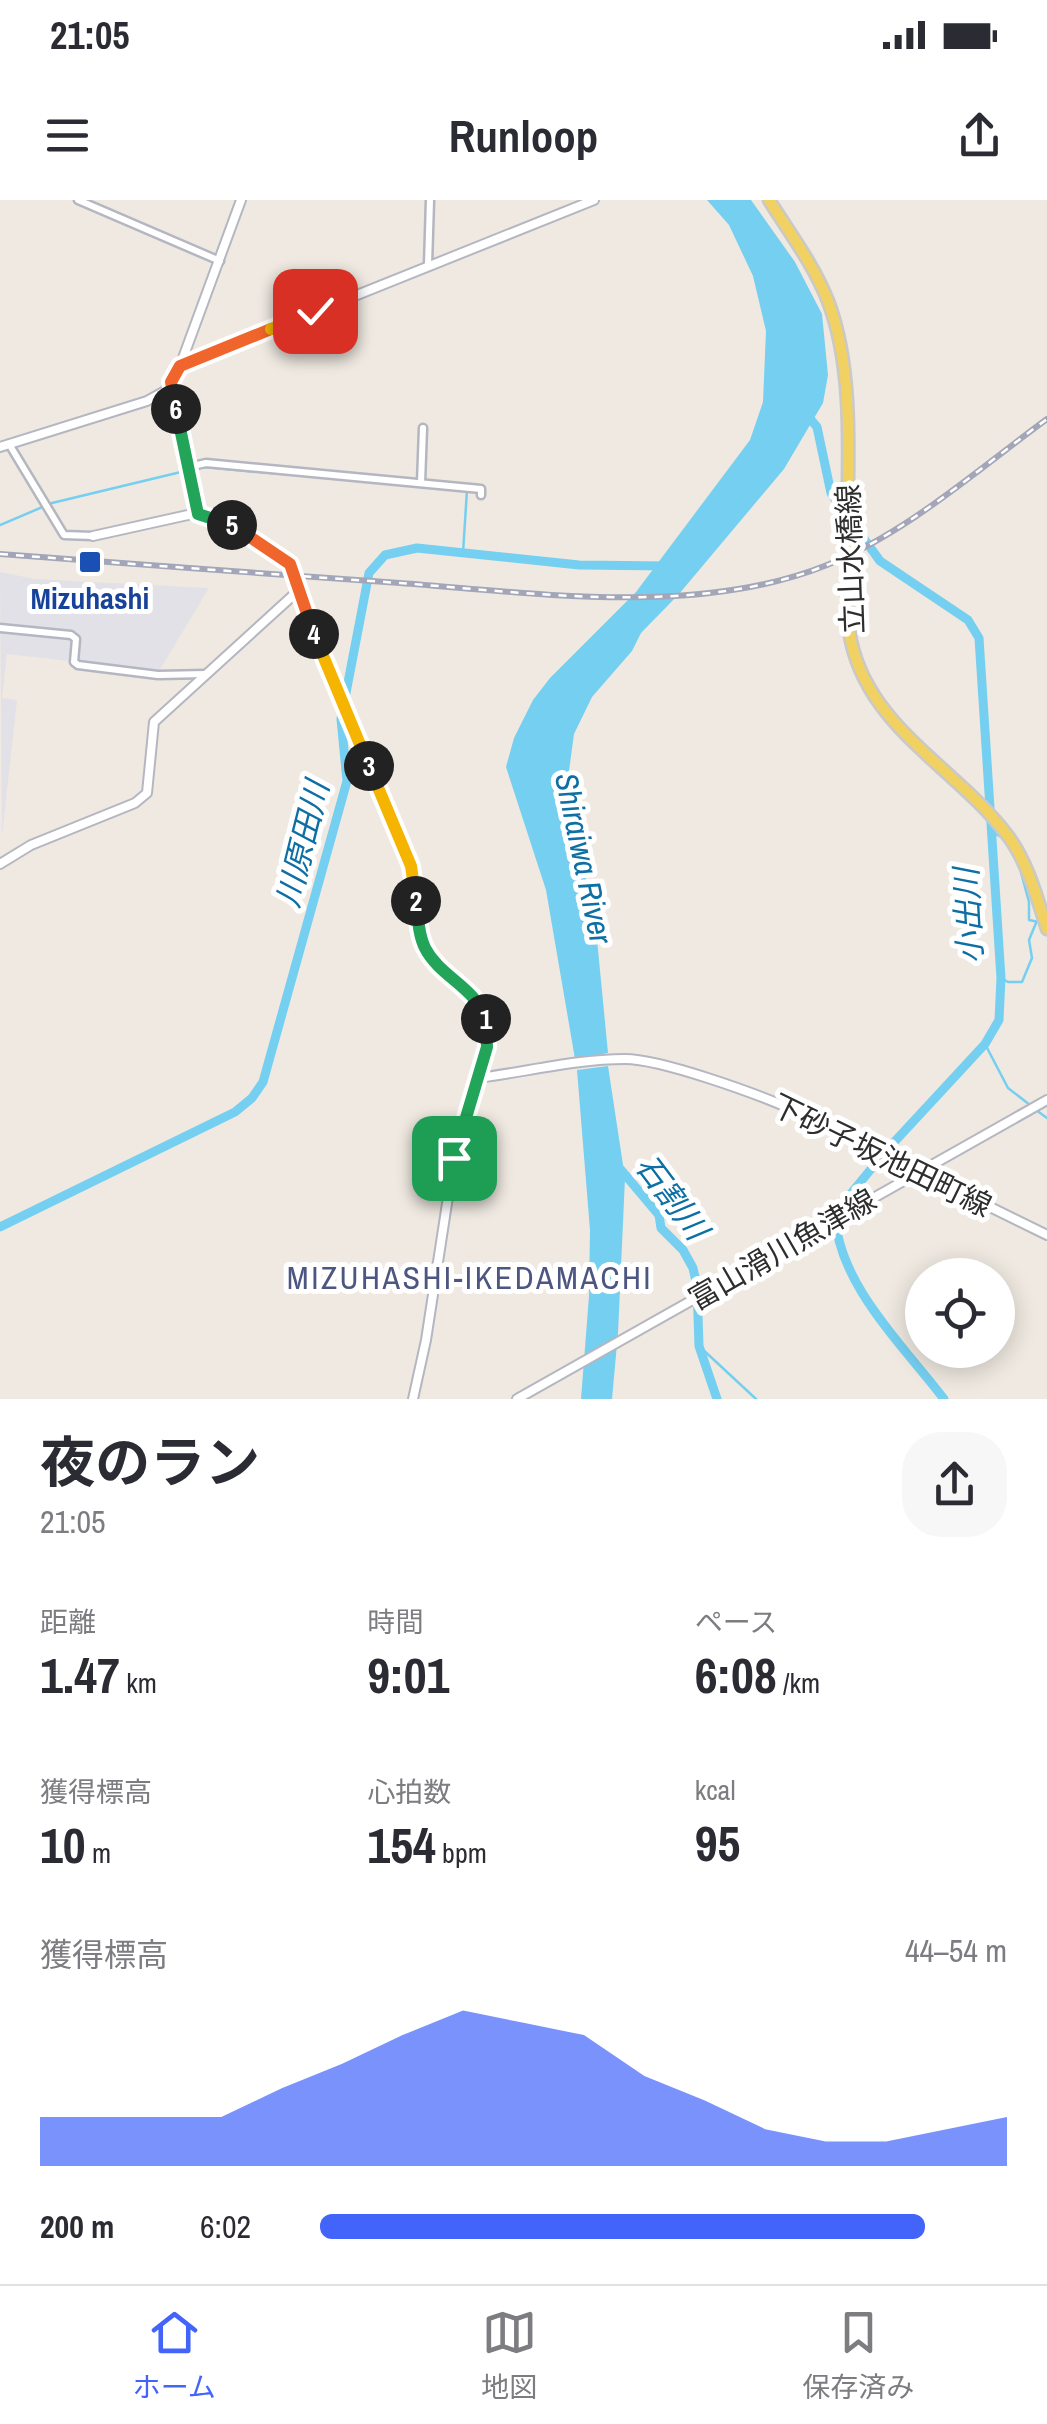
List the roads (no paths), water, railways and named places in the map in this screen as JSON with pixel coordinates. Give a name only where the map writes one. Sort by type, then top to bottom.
[{"type":"main road","points":[[4,445],[146,401],[165,390],[180,366],[241,200]]},
{"type":"main road","points":[[180,366],[594,200]]},
{"type":"main road","name":"立山水橋線","points":[[769,200],[822,286],[838,335],[846,398],[847,612],[851,643],[873,694],[894,724],[977,801],[1020,855],[1047,929]]},
{"type":"main road","points":[[171,382],[198,514]]},
{"type":"main road","points":[[93,536],[198,514],[230,524],[286,560],[411,866],[424,946],[432,959],[472,994],[485,1016],[487,1047],[454,1158],[414,1399]]},
{"type":"main road","points":[[0,864],[23,849],[135,803],[147,793],[154,722],[300,590]]},
{"type":"main road","name":"下砂子坂池田町線","points":[[478,1078],[625,1059],[644,1061],[770,1100],[1047,1235]]},
{"type":"main road","name":"富山滑川魚津線","points":[[517,1399],[1047,1100]]},
{"type":"street","points":[[78,200],[221,261]]},
{"type":"street","points":[[428,265],[430,200]]},
{"type":"street","points":[[421,483],[423,428]]},
{"type":"street","points":[[4,445],[64,534],[93,536]]},
{"type":"street","points":[[188,468],[208,463],[421,483],[481,489],[482,496]]},
{"type":"street","points":[[0,628],[72,636],[76,639],[74,662],[78,665],[158,675],[207,674]]},
{"type":"water","points":[[707,200],[751,200],[795,262],[822,314],[828,375],[823,403],[784,469],[679,594],[641,633],[632,651],[592,697],[574,734],[566,793],[567,828],[585,874],[596,929],[608,1053],[575,1059],[546,890],[506,767],[514,738],[533,700],[636,592],[750,440],[763,402],[766,331],[753,276],[729,225]]},
{"type":"water","points":[[608,1066],[625,1178],[618,1333],[612,1399],[581,1399],[590,1230],[577,1070]]},
{"type":"waterway","name":"小出川","points":[[806,414],[817,427],[831,493],[880,561],[968,620],[979,638],[1001,978],[999,1020],[985,1044],[885,1152],[835,1213],[847,1264],[860,1288],[944,1399]]},
{"type":"waterway","points":[[203,467],[329,478]]},
{"type":"waterway","points":[[0,525],[52,503],[185,471]]},
{"type":"waterway","points":[[367,481],[399,484]]},
{"type":"waterway","points":[[463,553],[467,490]]},
{"type":"waterway","name":"川原田川","points":[[0,1227],[235,1112],[263,1082],[347,781],[341,719],[369,573],[385,555],[417,548],[579,565],[668,566]]},
{"type":"waterway","points":[[992,832],[1003,838]]},
{"type":"waterway","points":[[1018,861],[1029,902],[1029,920],[1039,922]]},
{"type":"waterway","points":[[1001,978],[1022,982],[1032,958],[1029,940],[1036,923]]},
{"type":"waterway","points":[[985,1044],[1008,1088],[1030,1105]]},
{"type":"waterway","points":[[1036,1110],[1047,1118]]},
{"type":"waterway","name":"石割川","points":[[616,1164],[659,1215],[661,1228],[683,1250],[693,1268],[699,1346],[717,1399]]},
{"type":"waterway","points":[[699,1346],[756,1399]]},
{"type":"railway","points":[[0,554],[561,595],[671,596],[725,591],[777,581],[857,551],[941,499],[1047,419]]},
{"type":"place","name":"Mizuhashi","points":[[90,562]]},
{"type":"district","name":"MIZUHASHI-IKEDAMACHI","points":[[470,1277]]},
{"type":"water label","name":"Shiraiwa River","points":[[584,858]]}]
